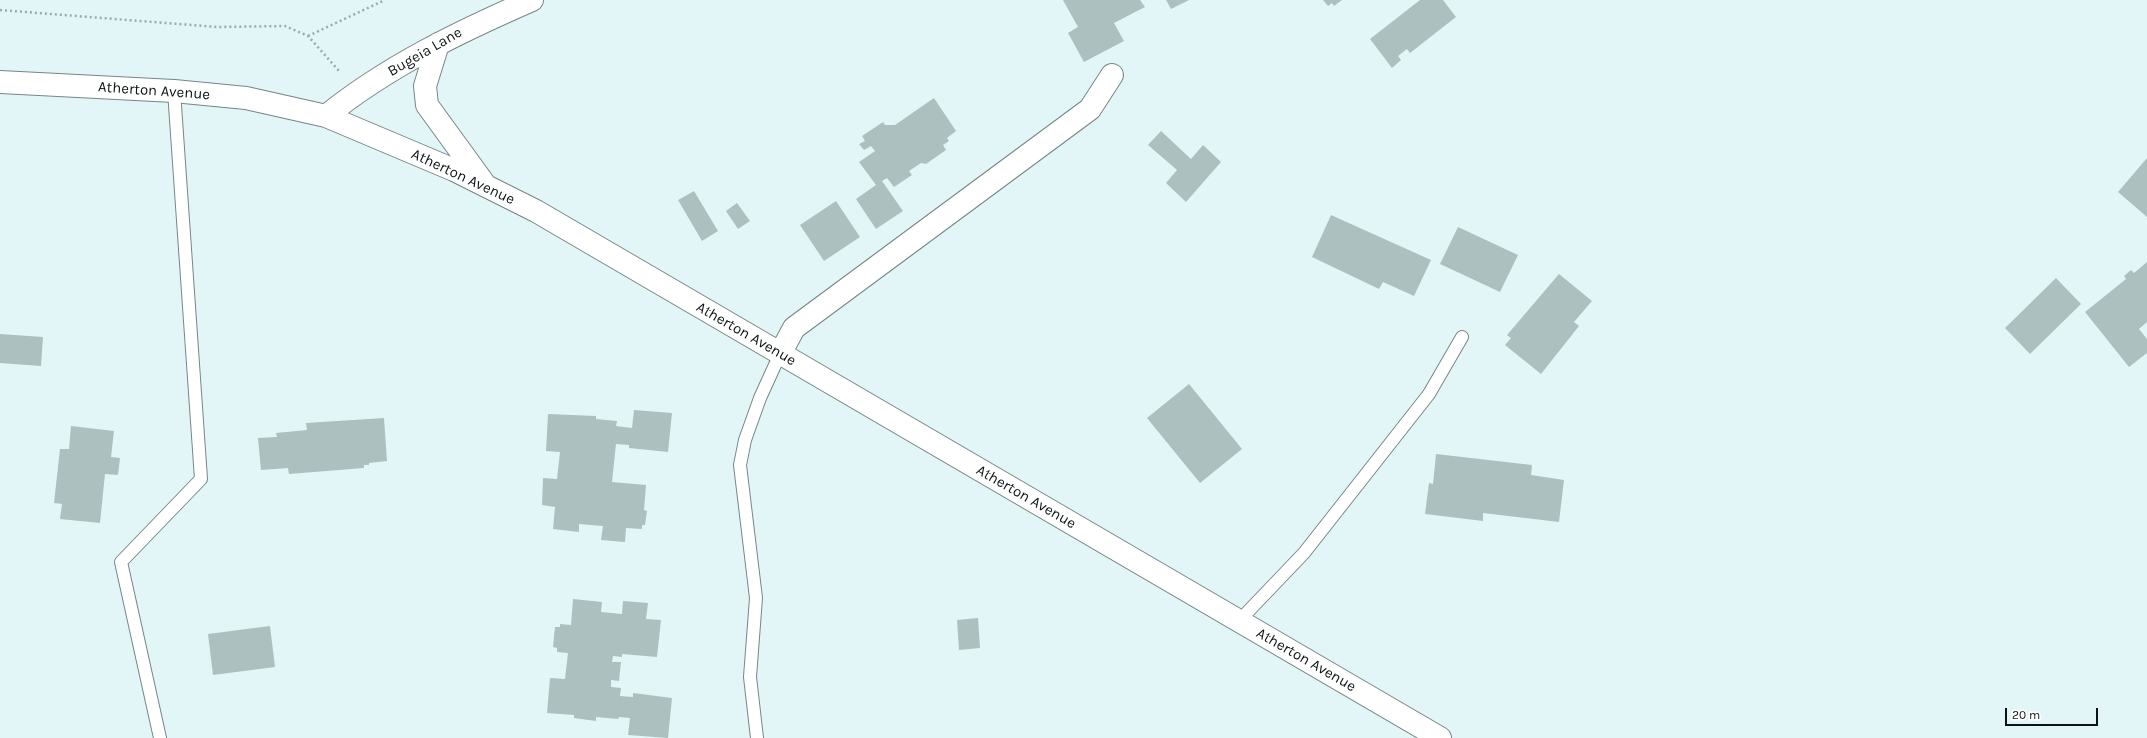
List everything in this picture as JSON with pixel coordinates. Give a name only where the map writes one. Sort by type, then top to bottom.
[{"type":"main road","name":"Bugeia Lane","points":[[326,116],[357,91],[460,31],[532,0]]},
{"type":"main road","points":[[438,44],[424,86],[427,105],[486,186]]},
{"type":"main road","points":[[780,354],[794,328],[1090,109],[1112,75]]},
{"type":"main road","name":"Atherton Avenue","points":[[0,82],[174,91],[246,98],[326,116],[454,170],[536,211],[1440,738]]},
{"type":"lane","points":[[160,738],[121,562],[201,479],[174,91]]},
{"type":"lane","points":[[1239,621],[1304,553],[1429,394],[1462,337]]},
{"type":"lane","points":[[757,738],[750,677],[756,598],[740,465],[745,440],[760,398],[780,354]]},
{"type":"path","points":[[308,36],[385,0]]},
{"type":"path","points":[[0,10],[217,27],[285,26],[308,36],[357,91]]},
{"type":"building","points":[[1063,0],[1140,0],[1145,7],[1114,23],[1124,41],[1084,62],[1068,33],[1078,27]]},
{"type":"building","points":[[1166,0],[1189,0],[1171,9]]},
{"type":"building","points":[[1323,0],[1342,0],[1334,6],[1332,3],[1328,6]]},
{"type":"building","points":[[1420,0],[1443,0],[1456,17],[1410,53],[1407,49],[1398,56],[1401,60],[1392,68],[1370,39]]},
{"type":"building","points":[[934,98],[956,131],[947,138],[949,141],[943,145],[946,150],[926,164],[921,163],[909,171],[912,175],[894,187],[887,178],[882,181],[903,211],[876,229],[856,199],[876,185],[859,162],[875,151],[871,146],[864,150],[859,144],[865,141],[862,136],[883,122],[885,125],[895,125]]},
{"type":"building","points":[[1161,131],[1191,159],[1203,145],[1221,162],[1186,202],[1166,183],[1177,170],[1148,145]]},
{"type":"building","points":[[2147,158],[2147,217],[2118,192]]},
{"type":"building","points":[[694,191],[718,231],[702,241],[678,200]]},
{"type":"building","points":[[836,201],[860,237],[824,261],[800,225]]},
{"type":"building","points":[[737,203],[750,221],[738,229],[726,211]]},
{"type":"building","points":[[1331,215],[1431,260],[1414,296],[1383,282],[1379,289],[1312,257]]},
{"type":"building","points":[[1458,227],[1518,255],[1500,292],[1440,264]]},
{"type":"building","points":[[2147,262],[2147,322],[2139,329],[2147,339],[2147,353],[2129,367],[2085,312],[2126,279],[2124,276],[2131,270],[2134,273]]},
{"type":"building","points":[[1559,274],[1592,301],[1574,322],[1579,326],[1541,374],[1505,345],[1511,338],[1507,335]]},
{"type":"building","points":[[2056,278],[2081,304],[2030,354],[2005,328]]},
{"type":"building","points":[[0,334],[43,337],[41,366],[0,363]]},
{"type":"building","points":[[1189,384],[1242,449],[1200,483],[1147,418]]},
{"type":"building","points":[[634,410],[672,413],[668,452],[629,448],[629,445],[616,444],[612,482],[646,485],[644,510],[647,511],[645,525],[642,525],[642,529],[626,528],[625,542],[601,540],[603,526],[579,524],[579,532],[553,529],[555,507],[542,505],[543,478],[557,479],[560,452],[546,451],[548,414],[596,416],[596,419],[617,421],[616,426],[632,428]]},
{"type":"building","points":[[384,418],[387,461],[369,463],[369,465],[364,465],[364,468],[289,474],[288,468],[261,470],[258,438],[277,437],[276,433],[307,430],[306,423]]},
{"type":"building","points":[[71,426],[114,431],[111,457],[120,458],[118,475],[105,474],[100,523],[60,519],[62,504],[54,503],[60,449],[69,449]]},
{"type":"building","points":[[1436,454],[1532,465],[1531,475],[1564,480],[1559,522],[1483,513],[1483,521],[1425,514],[1429,483],[1433,484]]},
{"type":"building","points":[[573,599],[602,602],[601,612],[622,614],[623,601],[648,603],[646,619],[661,620],[657,657],[622,654],[622,657],[613,656],[612,662],[621,662],[619,681],[611,680],[611,687],[621,688],[620,696],[633,697],[633,693],[672,698],[668,738],[628,735],[630,718],[619,717],[618,719],[596,717],[596,721],[574,718],[574,715],[547,713],[550,678],[565,679],[568,653],[557,652],[557,648],[553,647],[555,627],[560,627],[560,624],[571,625]]},
{"type":"building","points":[[978,618],[980,648],[959,650],[957,620]]},
{"type":"building","points":[[270,626],[275,667],[213,675],[208,634]]}]
